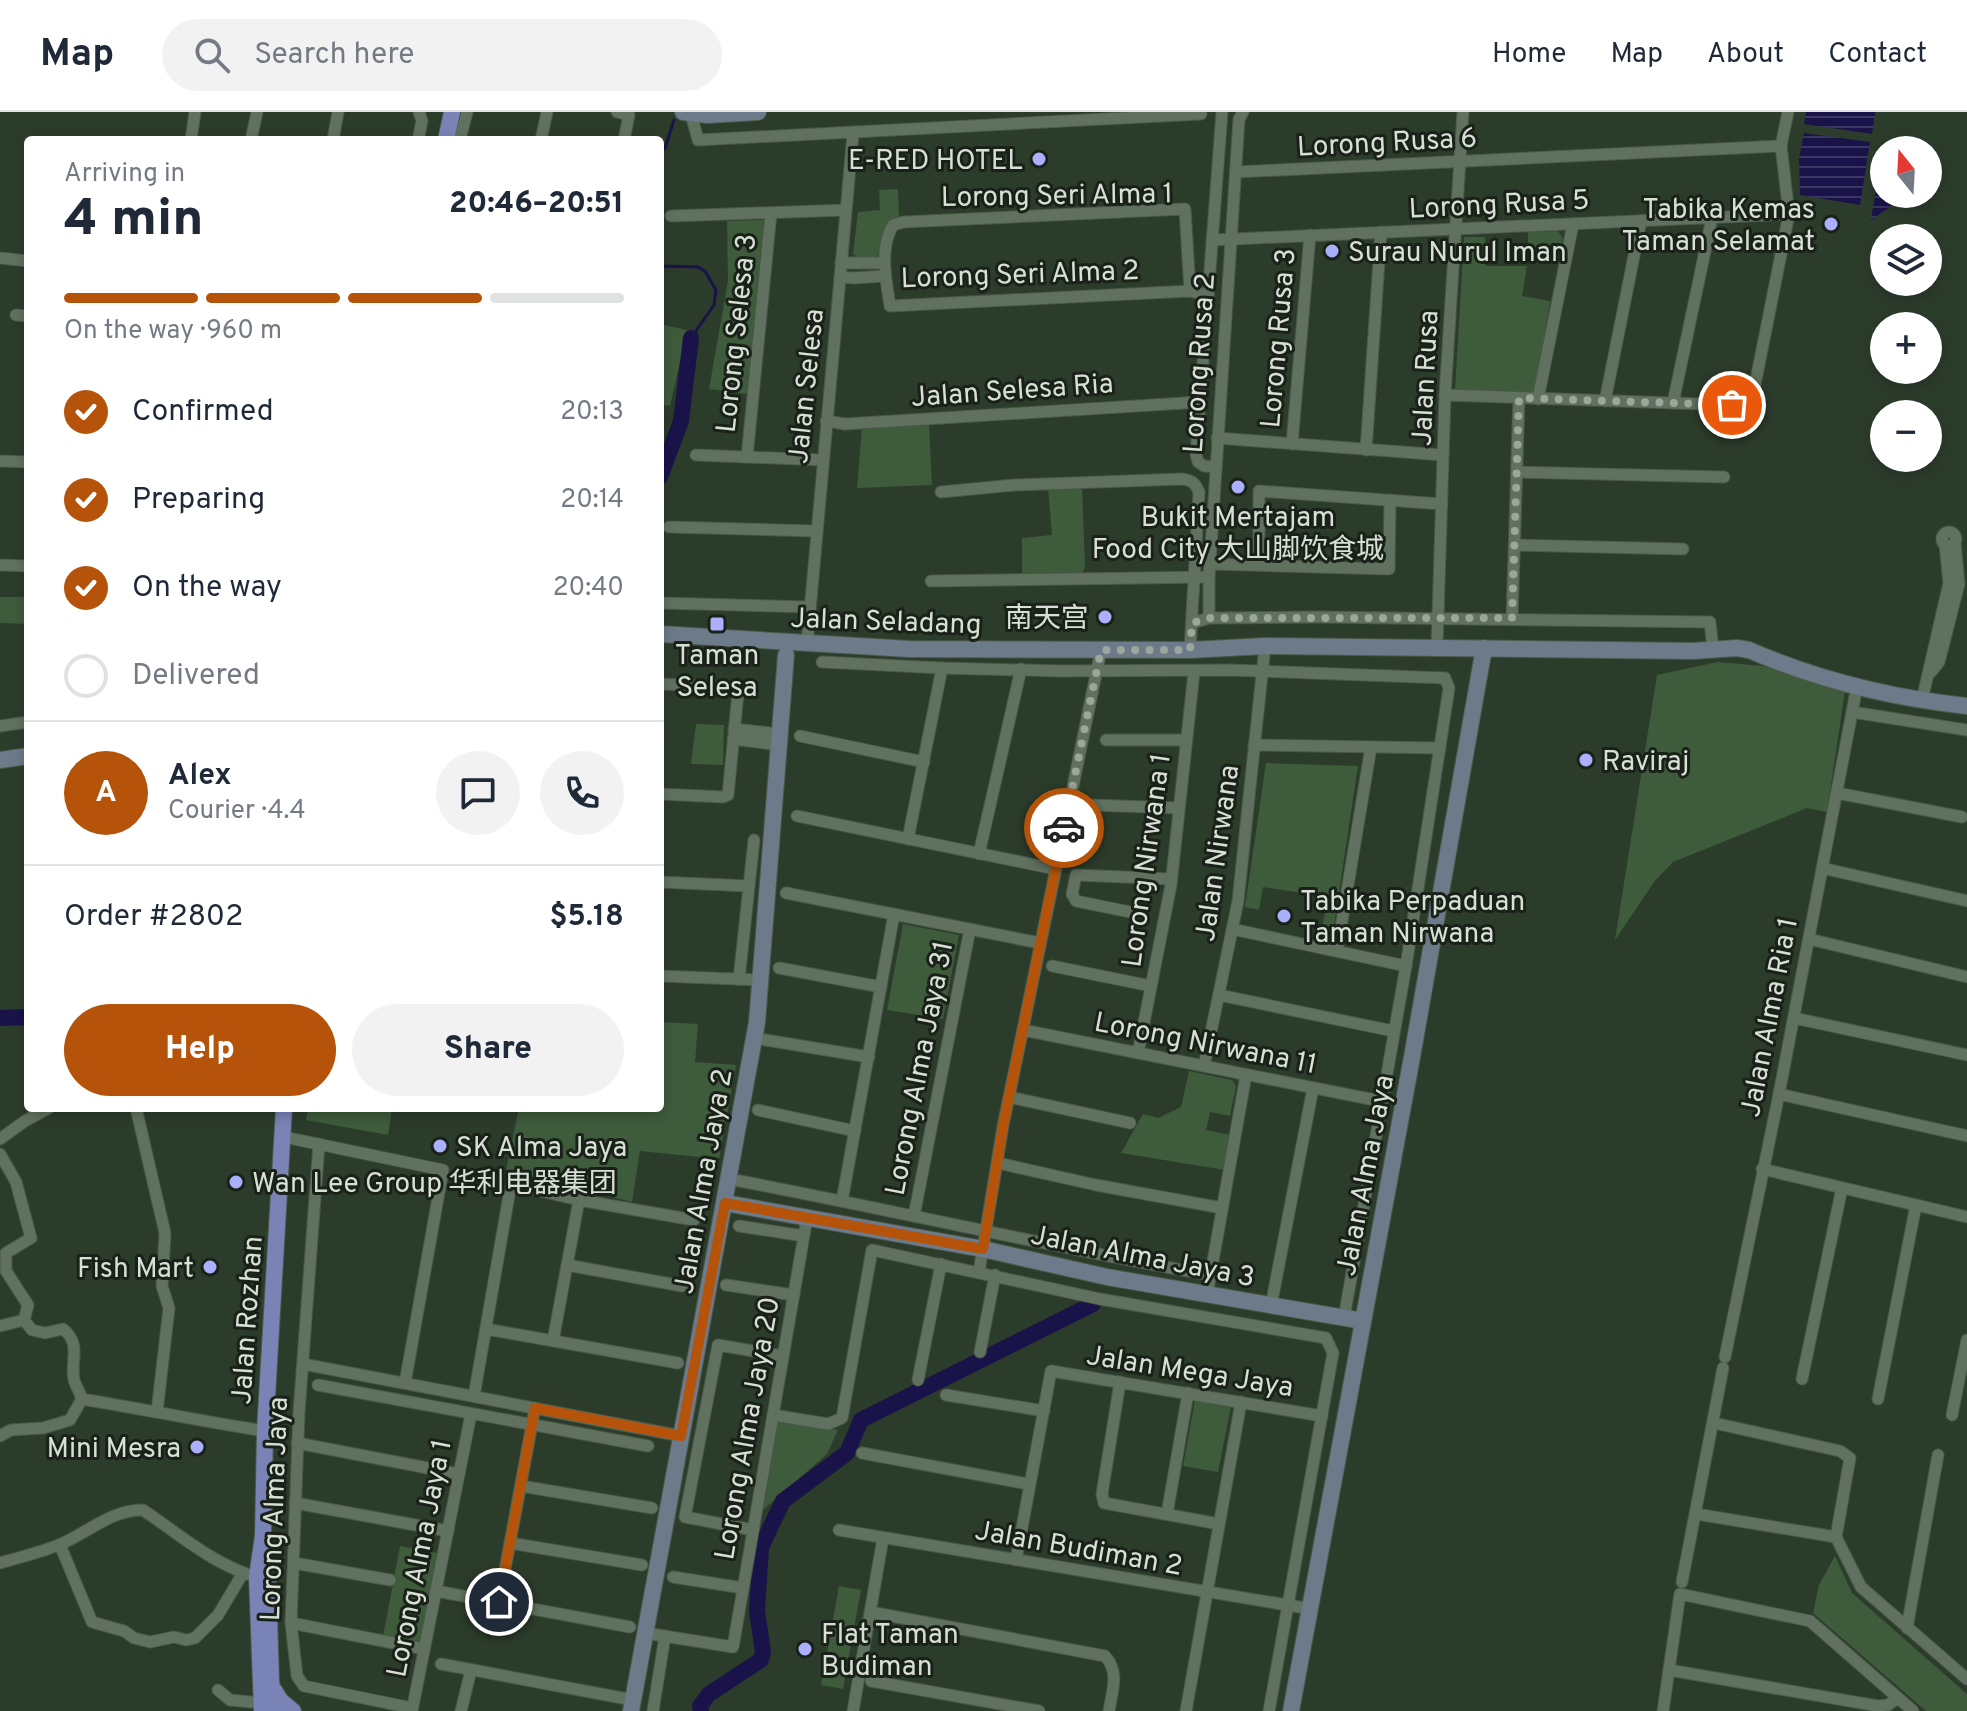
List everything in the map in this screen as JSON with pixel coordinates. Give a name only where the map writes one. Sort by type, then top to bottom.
[{"type":"main road","points":[[442,112],[452,130]]},
{"type":"main road","name":"Jalan Rozhan","points":[[264,1703],[267,1556],[263,1536],[265,1431],[284,1112]]},
{"type":"main road","name":"Jalan Rozhan","points":[[263,1536],[250,1575],[264,1703]]},
{"type":"main road","points":[[264,1703],[280,1700],[293,1711]]},
{"type":"street","points":[[192,136],[195,112]]},
{"type":"street","points":[[252,136],[257,112]]},
{"type":"street","points":[[334,136],[338,112]]},
{"type":"street","points":[[419,112],[422,121],[419,136]]},
{"type":"street","points":[[452,130],[467,112]]},
{"type":"street","points":[[542,136],[547,112]]},
{"type":"street","points":[[758,112],[687,113],[698,140],[853,134],[1036,118],[1201,114]]},
{"type":"street","points":[[1216,467],[1198,462],[1222,112]]},
{"type":"street","name":"Lorong Rusa 2","points":[[1209,618],[1230,239],[1239,119],[1243,112]]},
{"type":"street","name":"Jalan Rusa","points":[[1437,647],[1445,395],[1458,229],[1463,112]]},
{"type":"street","points":[[1445,395],[1756,406],[1789,214],[1781,146],[1788,112]]},
{"type":"street","points":[[623,113],[624,136]]},
{"type":"street","name":"Jalan Selesa","points":[[817,650],[809,607],[853,134]]},
{"type":"street","name":"Lorong Rusa 6","points":[[1236,172],[1781,146]]},
{"type":"street","name":"Lorong Seri Alma 1","points":[[884,270],[888,234],[893,225],[904,222],[1185,209],[1190,291]]},
{"type":"street","points":[[671,216],[846,210]]},
{"type":"street","name":"Lorong Selesa 3","points":[[747,457],[771,213]]},
{"type":"street","name":"Lorong Rusa 5","points":[[1212,240],[1789,214]]},
{"type":"street","points":[[1673,403],[1712,218]]},
{"type":"street","points":[[1605,401],[1641,221]]},
{"type":"street","points":[[1538,399],[1573,224]]},
{"type":"street","points":[[1366,450],[1381,232]]},
{"type":"street","name":"Lorong Rusa 3","points":[[1292,444],[1310,235]]},
{"type":"street","points":[[0,258],[24,261]]},
{"type":"street","points":[[841,263],[884,270]]},
{"type":"street","points":[[840,277],[854,278],[884,270]]},
{"type":"street","name":"Lorong Seri Alma 2","points":[[884,270],[890,306],[1190,291]]},
{"type":"street","points":[[1190,291],[1208,296]]},
{"type":"street","points":[[1512,618],[1519,398]]},
{"type":"street","name":"Jalan Selesa Ria","points":[[826,421],[845,424],[1200,402]]},
{"type":"street","points":[[1217,438],[1443,455]]},
{"type":"street","points":[[696,455],[822,460]]},
{"type":"street","points":[[0,461],[24,462]]},
{"type":"street","points":[[1517,472],[1724,477]]},
{"type":"street","points":[[941,492],[1014,485],[1190,480],[1199,492],[1190,650]]},
{"type":"street","points":[[1259,565],[1259,491],[1442,504]]},
{"type":"street","points":[[1199,492],[1214,492]]},
{"type":"street","points":[[1210,564],[1389,569],[1390,500]]},
{"type":"street","points":[[669,527],[816,531]]},
{"type":"street","points":[[1922,700],[1929,674],[1939,662],[1959,584],[1950,544]]},
{"type":"street","points":[[1515,545],[1683,549]]},
{"type":"street","points":[[0,565],[24,566]]},
{"type":"street","points":[[931,581],[1209,577]]},
{"type":"street","name":"Jalan Seladang","points":[[664,603],[809,607]]},
{"type":"street","points":[[1192,623],[1209,618],[1512,618],[1710,622],[1713,650]]},
{"type":"street","name":"Jalan Seladang","points":[[664,634],[761,642],[942,668],[1262,671],[1445,678],[1449,688],[1440,748]]},
{"type":"street","points":[[761,642],[786,655],[817,650]]},
{"type":"street","name":"Jalan Seladang","points":[[817,650],[1190,650],[1265,646],[1737,648],[1821,678],[1922,700],[1967,706]]},
{"type":"street","name":"Jalan Nirwana","points":[[1204,1066],[1238,901],[1265,646]]},
{"type":"street","name":"Jalan Alma Jaya","points":[[1291,1711],[1484,648]]},
{"type":"street","points":[[979,1272],[1009,1097],[1101,650]]},
{"type":"street","name":"Jalan Alma Jaya 2","points":[[632,1706],[638,1630],[681,1436],[754,1038],[786,655]]},
{"type":"street","points":[[908,839],[942,668]]},
{"type":"street","points":[[979,854],[1021,669]]},
{"type":"street","name":"Lorong Nirwana 1","points":[[1138,1053],[1171,879],[1194,672]]},
{"type":"street","points":[[664,684],[735,688],[738,693],[728,795],[664,794]]},
{"type":"street","name":"Jalan Alma Ria 1","points":[[1663,1711],[1681,1588],[1857,686]]},
{"type":"street","points":[[1852,712],[1967,730]]},
{"type":"street","points":[[0,726],[24,723]]},
{"type":"street","points":[[734,734],[780,740]]},
{"type":"street","points":[[800,736],[924,762]]},
{"type":"street","points":[[1106,740],[1186,740]]},
{"type":"street","points":[[1254,745],[1440,748],[1406,966],[1344,1318]]},
{"type":"street","points":[[1337,951],[1371,747]]},
{"type":"street","points":[[0,760],[24,757]]},
{"type":"street","points":[[1837,793],[1962,817]]},
{"type":"street","points":[[1090,805],[1179,808]]},
{"type":"street","points":[[797,816],[1055,869]]},
{"type":"street","points":[[739,979],[754,840]]},
{"type":"street","points":[[1822,868],[1967,901]]},
{"type":"street","points":[[1130,912],[1076,901],[1072,894],[1076,875],[1171,879]]},
{"type":"street","points":[[664,882],[749,886]]},
{"type":"street","points":[[786,893],[1040,943]]},
{"type":"street","points":[[842,1201],[894,914]]},
{"type":"street","name":"Lorong Alma Jaya 31","points":[[914,1216],[970,929]]},
{"type":"street","points":[[1232,929],[1406,966]]},
{"type":"street","points":[[1809,939],[1967,977]]},
{"type":"street","points":[[1052,966],[1151,986]]},
{"type":"street","points":[[779,968],[881,987]]},
{"type":"street","points":[[664,976],[761,980]]},
{"type":"street","points":[[1219,995],[1393,1031]]},
{"type":"street","points":[[1794,1018],[1967,1055]]},
{"type":"street","name":"Lorong Nirwana 11","points":[[1023,1030],[1380,1101]]},
{"type":"street","points":[[754,1038],[869,1057]]},
{"type":"street","points":[[1207,1295],[1246,1075]]},
{"type":"street","points":[[1271,1306],[1313,1088]]},
{"type":"street","points":[[1779,1094],[1967,1136]]},
{"type":"street","points":[[1009,1097],[1130,1123]]},
{"type":"street","points":[[758,1110],[855,1131]]},
{"type":"street","points":[[0,1139],[42,1112]]},
{"type":"street","points":[[137,1112],[165,1233],[162,1286],[169,1308],[157,1412]]},
{"type":"street","points":[[284,1137],[443,1170],[405,1383]]},
{"type":"street","points":[[319,1144],[303,1364],[681,1436]]},
{"type":"street","points":[[0,1154],[16,1182],[31,1238],[4,1250],[6,1271],[28,1305],[24,1320]]},
{"type":"street","points":[[998,1163],[1222,1208]]},
{"type":"street","points":[[1762,1169],[1967,1217]]},
{"type":"street","name":"Jalan Alma Jaya 3","points":[[729,1179],[986,1230],[1089,1254],[1210,1275]]},
{"type":"street","points":[[474,1396],[511,1184],[579,1200],[694,1220]]},
{"type":"street","points":[[1802,1379],[1842,1188]]},
{"type":"street","points":[[553,1341],[579,1200]]},
{"type":"street","name":"Jalan Alma Jaya 3","points":[[725,1203],[983,1249],[1107,1277],[1363,1321]]},
{"type":"street","points":[[1878,1399],[1916,1205]]},
{"type":"street","name":"Lorong Alma Jaya 20","points":[[665,1636],[733,1647],[807,1218]]},
{"type":"street","points":[[739,1226],[804,1236]]},
{"type":"street","name":"Jalan Alma Jaya 3","points":[[773,1415],[828,1424],[842,1418],[872,1250],[1100,1299],[1326,1338],[1333,1353],[1322,1416]]},
{"type":"street","points":[[918,1380],[941,1264]]},
{"type":"street","points":[[567,1265],[682,1286]]},
{"type":"street","points":[[980,1352],[995,1275]]},
{"type":"street","points":[[1100,1299],[1107,1277]]},
{"type":"street","points":[[726,1285],[794,1295]]},
{"type":"street","points":[[1299,1332],[1300,1311]]},
{"type":"street","points":[[24,1320],[32,1330],[45,1333],[63,1329],[69,1334],[76,1350],[74,1379],[82,1399]]},
{"type":"street","points":[[0,1326],[24,1320]]},
{"type":"street","points":[[486,1329],[678,1363]]},
{"type":"street","points":[[1952,1415],[1967,1340]]},
{"type":"street","points":[[753,1530],[685,1517],[718,1345],[783,1356]]},
{"type":"street","name":"Lorong Alma Jaya","points":[[303,1364],[291,1623],[297,1676],[304,1686],[412,1710]]},
{"type":"street","name":"Jalan Mega Jaya","points":[[1044,1411],[1051,1371],[1322,1416]]},
{"type":"street","points":[[1120,1382],[1102,1494],[1104,1503],[1219,1524]]},
{"type":"street","points":[[318,1385],[648,1446]]},
{"type":"street","points":[[1167,1514],[1188,1393]]},
{"type":"street","points":[[946,1395],[1044,1411],[1016,1560]]},
{"type":"street","points":[[82,1399],[265,1431]]},
{"type":"street","points":[[0,1436],[11,1430],[43,1428],[70,1420],[82,1399]]},
{"type":"street","points":[[1186,1711],[1241,1402]]},
{"type":"street","points":[[499,1602],[535,1408]]},
{"type":"street","name":"Lorong Alma Jaya 1","points":[[412,1710],[471,1414]]},
{"type":"street","points":[[1269,1711],[1322,1416]]},
{"type":"street","points":[[1714,1423],[1840,1451],[1850,1458],[1836,1537],[1861,1587],[1967,1679]]},
{"type":"street","points":[[297,1443],[459,1474]]},
{"type":"street","points":[[862,1453],[1028,1484]]},
{"type":"street","points":[[1907,1628],[1938,1455]]},
{"type":"street","points":[[521,1486],[652,1508]]},
{"type":"street","points":[[295,1503],[448,1531]]},
{"type":"street","points":[[0,1563],[60,1545],[104,1521],[134,1510],[143,1510],[196,1547],[250,1575],[195,1638],[186,1640],[174,1637],[150,1642],[134,1638],[112,1626],[92,1622],[60,1545]]},
{"type":"street","points":[[1696,1514],[1836,1537]]},
{"type":"street","name":"Jalan Budiman 2","points":[[839,1530],[1311,1609]]},
{"type":"street","points":[[853,1711],[883,1538]]},
{"type":"street","points":[[510,1543],[642,1565]]},
{"type":"street","points":[[294,1563],[390,1580]]},
{"type":"street","points":[[673,1577],[743,1588]]},
{"type":"street","points":[[1681,1588],[1810,1621],[1913,1711]]},
{"type":"street","points":[[436,1591],[665,1636],[653,1711]]},
{"type":"street","points":[[870,1612],[1105,1656],[1115,1674],[1109,1711]]},
{"type":"street","points":[[291,1623],[424,1649]]},
{"type":"street","points":[[441,1664],[632,1706]]},
{"type":"street","points":[[461,1711],[471,1670]]},
{"type":"street","points":[[1669,1670],[1878,1706],[1888,1705],[1898,1698]]},
{"type":"street","points":[[871,1681],[1039,1711]]},
{"type":"street","points":[[218,1690],[230,1700],[264,1703],[282,1711]]},
{"type":"green space","points":[[898,189],[899,218],[889,222],[875,260],[862,261],[853,254],[858,212],[880,210],[879,190]]},
{"type":"green space","points":[[764,220],[747,394],[709,389],[728,281],[727,221]]},
{"type":"green space","points":[[1558,231],[1563,239],[1559,259],[1528,253],[1528,232]]},
{"type":"green space","points":[[1464,237],[1485,237],[1485,266],[1527,266],[1522,296],[1550,301],[1535,395],[1455,390]]},
{"type":"green space","points":[[664,325],[687,330],[670,406],[664,405]]},
{"type":"green space","points":[[929,425],[932,485],[857,488],[862,428]]},
{"type":"green space","points":[[1082,486],[1085,566],[1082,575],[1022,574],[1022,538],[1052,535],[1048,487]]},
{"type":"green space","points":[[0,597],[24,597],[24,624],[0,623]]},
{"type":"green space","points":[[1717,662],[1763,666],[1845,691],[1827,812],[1807,808],[1673,862],[1654,882],[1615,940],[1657,675]]},
{"type":"green space","points":[[696,724],[724,725],[723,765],[691,764]]},
{"type":"green space","points":[[1266,763],[1358,766],[1331,946],[1319,943],[1328,897],[1263,887],[1259,910],[1245,907]]},
{"type":"green space","points":[[903,924],[959,935],[943,1019],[887,1010]]},
{"type":"green space","points":[[664,1022],[698,1024],[695,1062],[736,1065],[719,1159],[640,1151],[632,1202],[506,1170],[518,1112],[664,1112]]},
{"type":"green space","points":[[1189,1071],[1232,1080],[1236,1086],[1230,1116],[1210,1112],[1206,1130],[1230,1135],[1225,1170],[1121,1153],[1143,1114],[1158,1118],[1181,1107]]},
{"type":"green space","points":[[307,1112],[391,1112],[388,1135],[306,1120]]},
{"type":"green space","points":[[1195,1400],[1231,1407],[1218,1472],[1183,1466]]},
{"type":"green space","points":[[778,1421],[838,1430],[827,1454],[763,1510]]},
{"type":"green space","points":[[400,1546],[437,1553],[420,1643],[383,1636]]},
{"type":"green space","points":[[1835,1556],[1852,1593],[1967,1694],[1967,1711],[1926,1711],[1813,1613],[1819,1585]]},
{"type":"green space","points":[[839,1586],[861,1590],[843,1689],[821,1685]]},
{"type":"shaded area","points":[[1806,112],[1875,112],[1872,134],[1804,124]]},
{"type":"shaded area","points":[[1804,133],[1870,142],[1860,205],[1800,195],[1799,158]]},
{"type":"shaded area","points":[[1873,208],[1889,208],[1871,220]]},
{"type":"waterway","points":[[664,149],[674,120]]},
{"type":"waterway","points":[[664,266],[698,267],[705,271],[716,290],[714,305],[691,338]]},
{"type":"waterway","points":[[664,466],[681,421],[691,338]]},
{"type":"waterway","points":[[0,1018],[24,1017]]},
{"type":"waterway","points":[[701,1711],[700,1706],[709,1694],[761,1660],[763,1652],[757,1611],[761,1547],[783,1501],[847,1453],[861,1420],[1093,1304]]},
{"type":"way so far","points":[[1064,828],[1101,650],[1190,650],[1192,623],[1209,618],[1512,618],[1519,398],[1732,405]]},
{"type":"place","name":"E-RED HOTEL","points":[[1039,159]]},
{"type":"place","name":"Tabika Kemas Taman Selamat","points":[[1831,224]]},
{"type":"place","name":"Surau Nurul Iman","points":[[1332,251]]},
{"type":"place","name":"Bukit Mertajam Food City 大山脚饮食城","points":[[1238,487]]},
{"type":"place","name":"南天宫","points":[[1105,617]]},
{"type":"place","name":"Taman Selesa","points":[[717,624]]},
{"type":"place","name":"Raviraj","points":[[1586,760]]},
{"type":"place","name":"Tabika Perpaduan Taman Nirwana","points":[[1284,916]]},
{"type":"place","name":"SK Alma Jaya","points":[[440,1146]]},
{"type":"place","name":"Wan Lee Group 华利电器集团","points":[[236,1182]]},
{"type":"place","name":"Fish Mart","points":[[210,1267]]},
{"type":"place","name":"Mini Mesra","points":[[197,1447]]},
{"type":"place","name":"Flat Taman Budiman","points":[[805,1649]]},
{"type":"route","points":[[499,1602],[535,1408],[681,1436],[725,1203],[983,1249],[1003,1126],[1064,828]]}]
